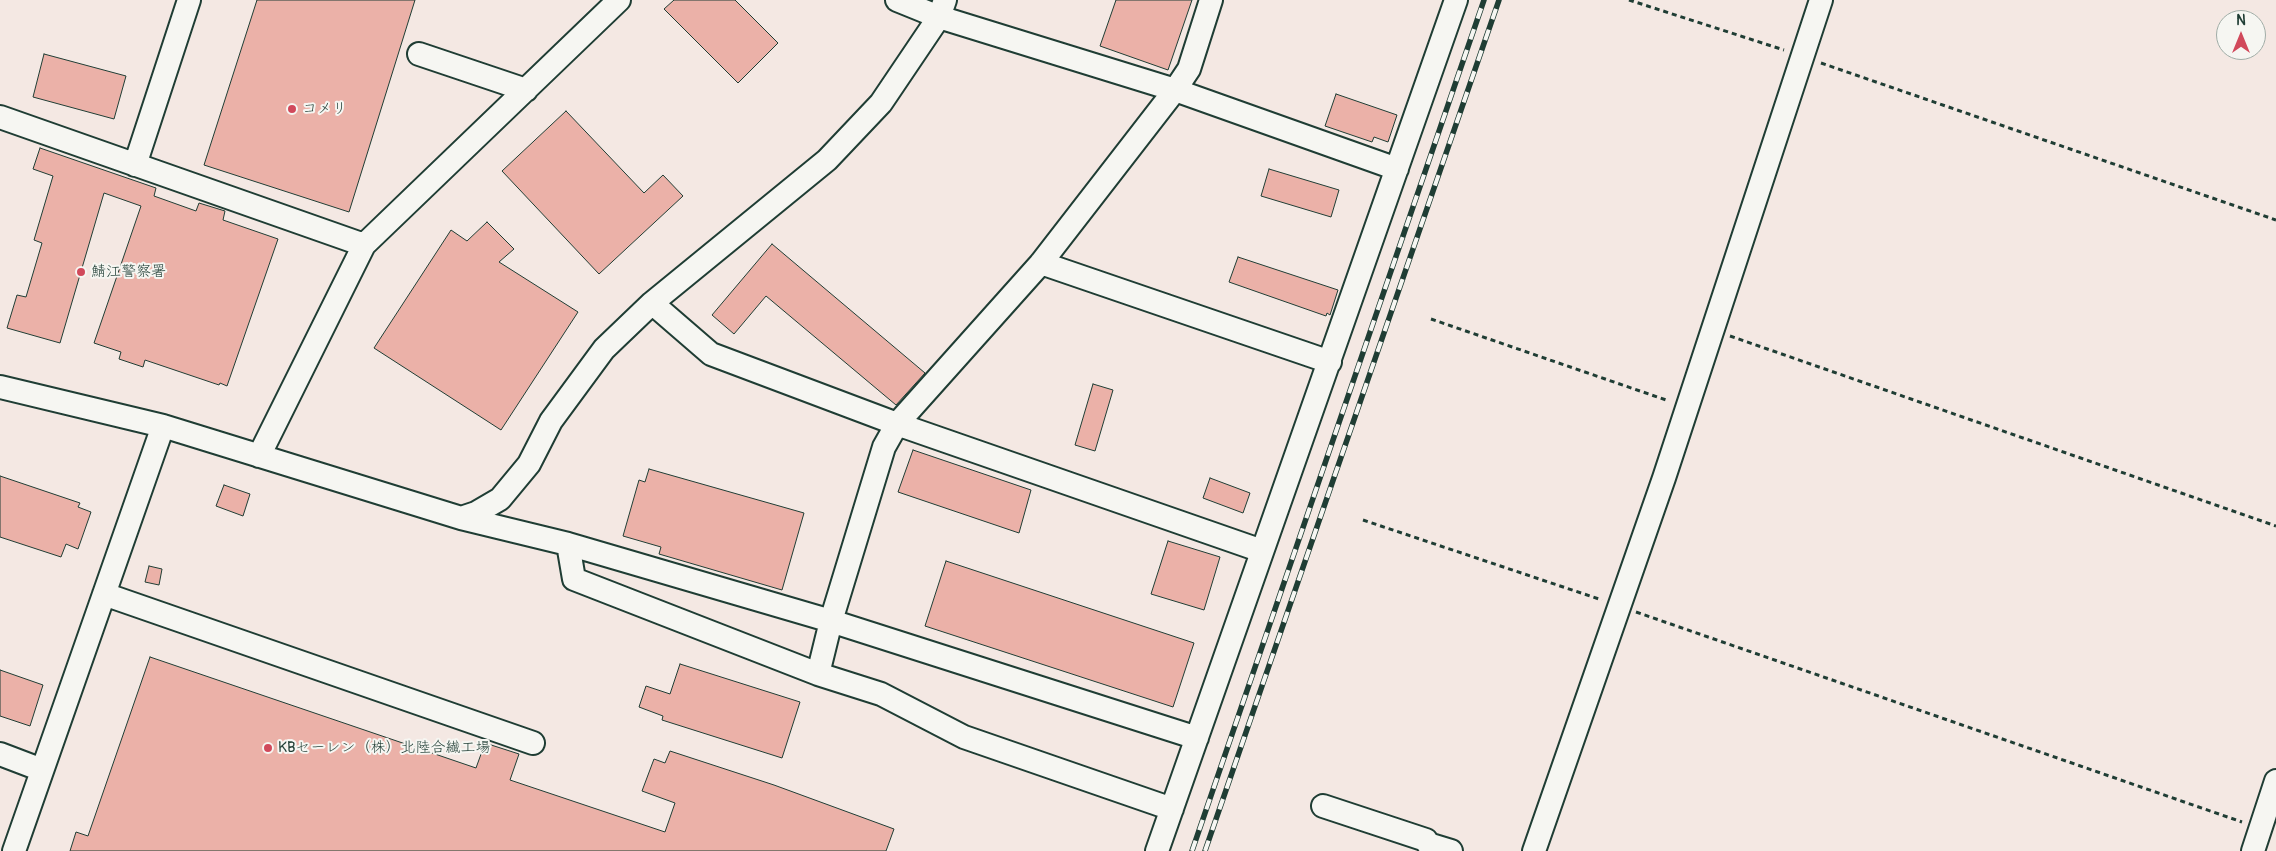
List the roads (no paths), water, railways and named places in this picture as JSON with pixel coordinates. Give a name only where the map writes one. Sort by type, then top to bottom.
[{"type":"street","points":[[135,165],[189,0]]},
{"type":"street","points":[[259,456],[364,245],[619,0]]},
{"type":"street","points":[[897,0],[942,8],[1397,170]]},
{"type":"street","points":[[818,674],[831,621],[884,447],[897,424],[1041,263],[1175,90],[1189,69],[1211,0]]},
{"type":"street","points":[[1157,851],[1456,0]]},
{"type":"street","points":[[1534,851],[1687,408],[1821,0]]},
{"type":"street","points":[[461,518],[476,513],[500,499],[528,464],[551,421],[604,349],[652,303],[827,160],[881,103],[942,8]]},
{"type":"street","points":[[419,54],[526,90]]},
{"type":"street","points":[[0,117],[364,245]]},
{"type":"street","points":[[1041,263],[1330,362]]},
{"type":"street","points":[[652,303],[711,354],[897,424],[1262,551]]},
{"type":"street","points":[[0,387],[163,426],[461,518],[568,544],[831,621],[1197,738]]},
{"type":"street","points":[[14,851],[163,426]]},
{"type":"street","points":[[568,544],[574,579],[818,674],[881,694],[964,737],[1172,809]]},
{"type":"street","points":[[104,594],[532,743]]},
{"type":"street","points":[[0,754],[42,770]]},
{"type":"street","points":[[2252,851],[2276,781]]},
{"type":"street","points":[[1323,806],[1426,840],[1428,844],[1451,851]]},
{"type":"railway","points":[[1192,851],[1484,0]]},
{"type":"railway","points":[[1205,851],[1499,0]]},
{"type":"place","name":"コメリ","points":[[292,109]]},
{"type":"place","name":"鯖江警察署","points":[[81,272]]},
{"type":"place","name":"KBセーレン（株）北陸合繊工場","points":[[268,748]]}]
